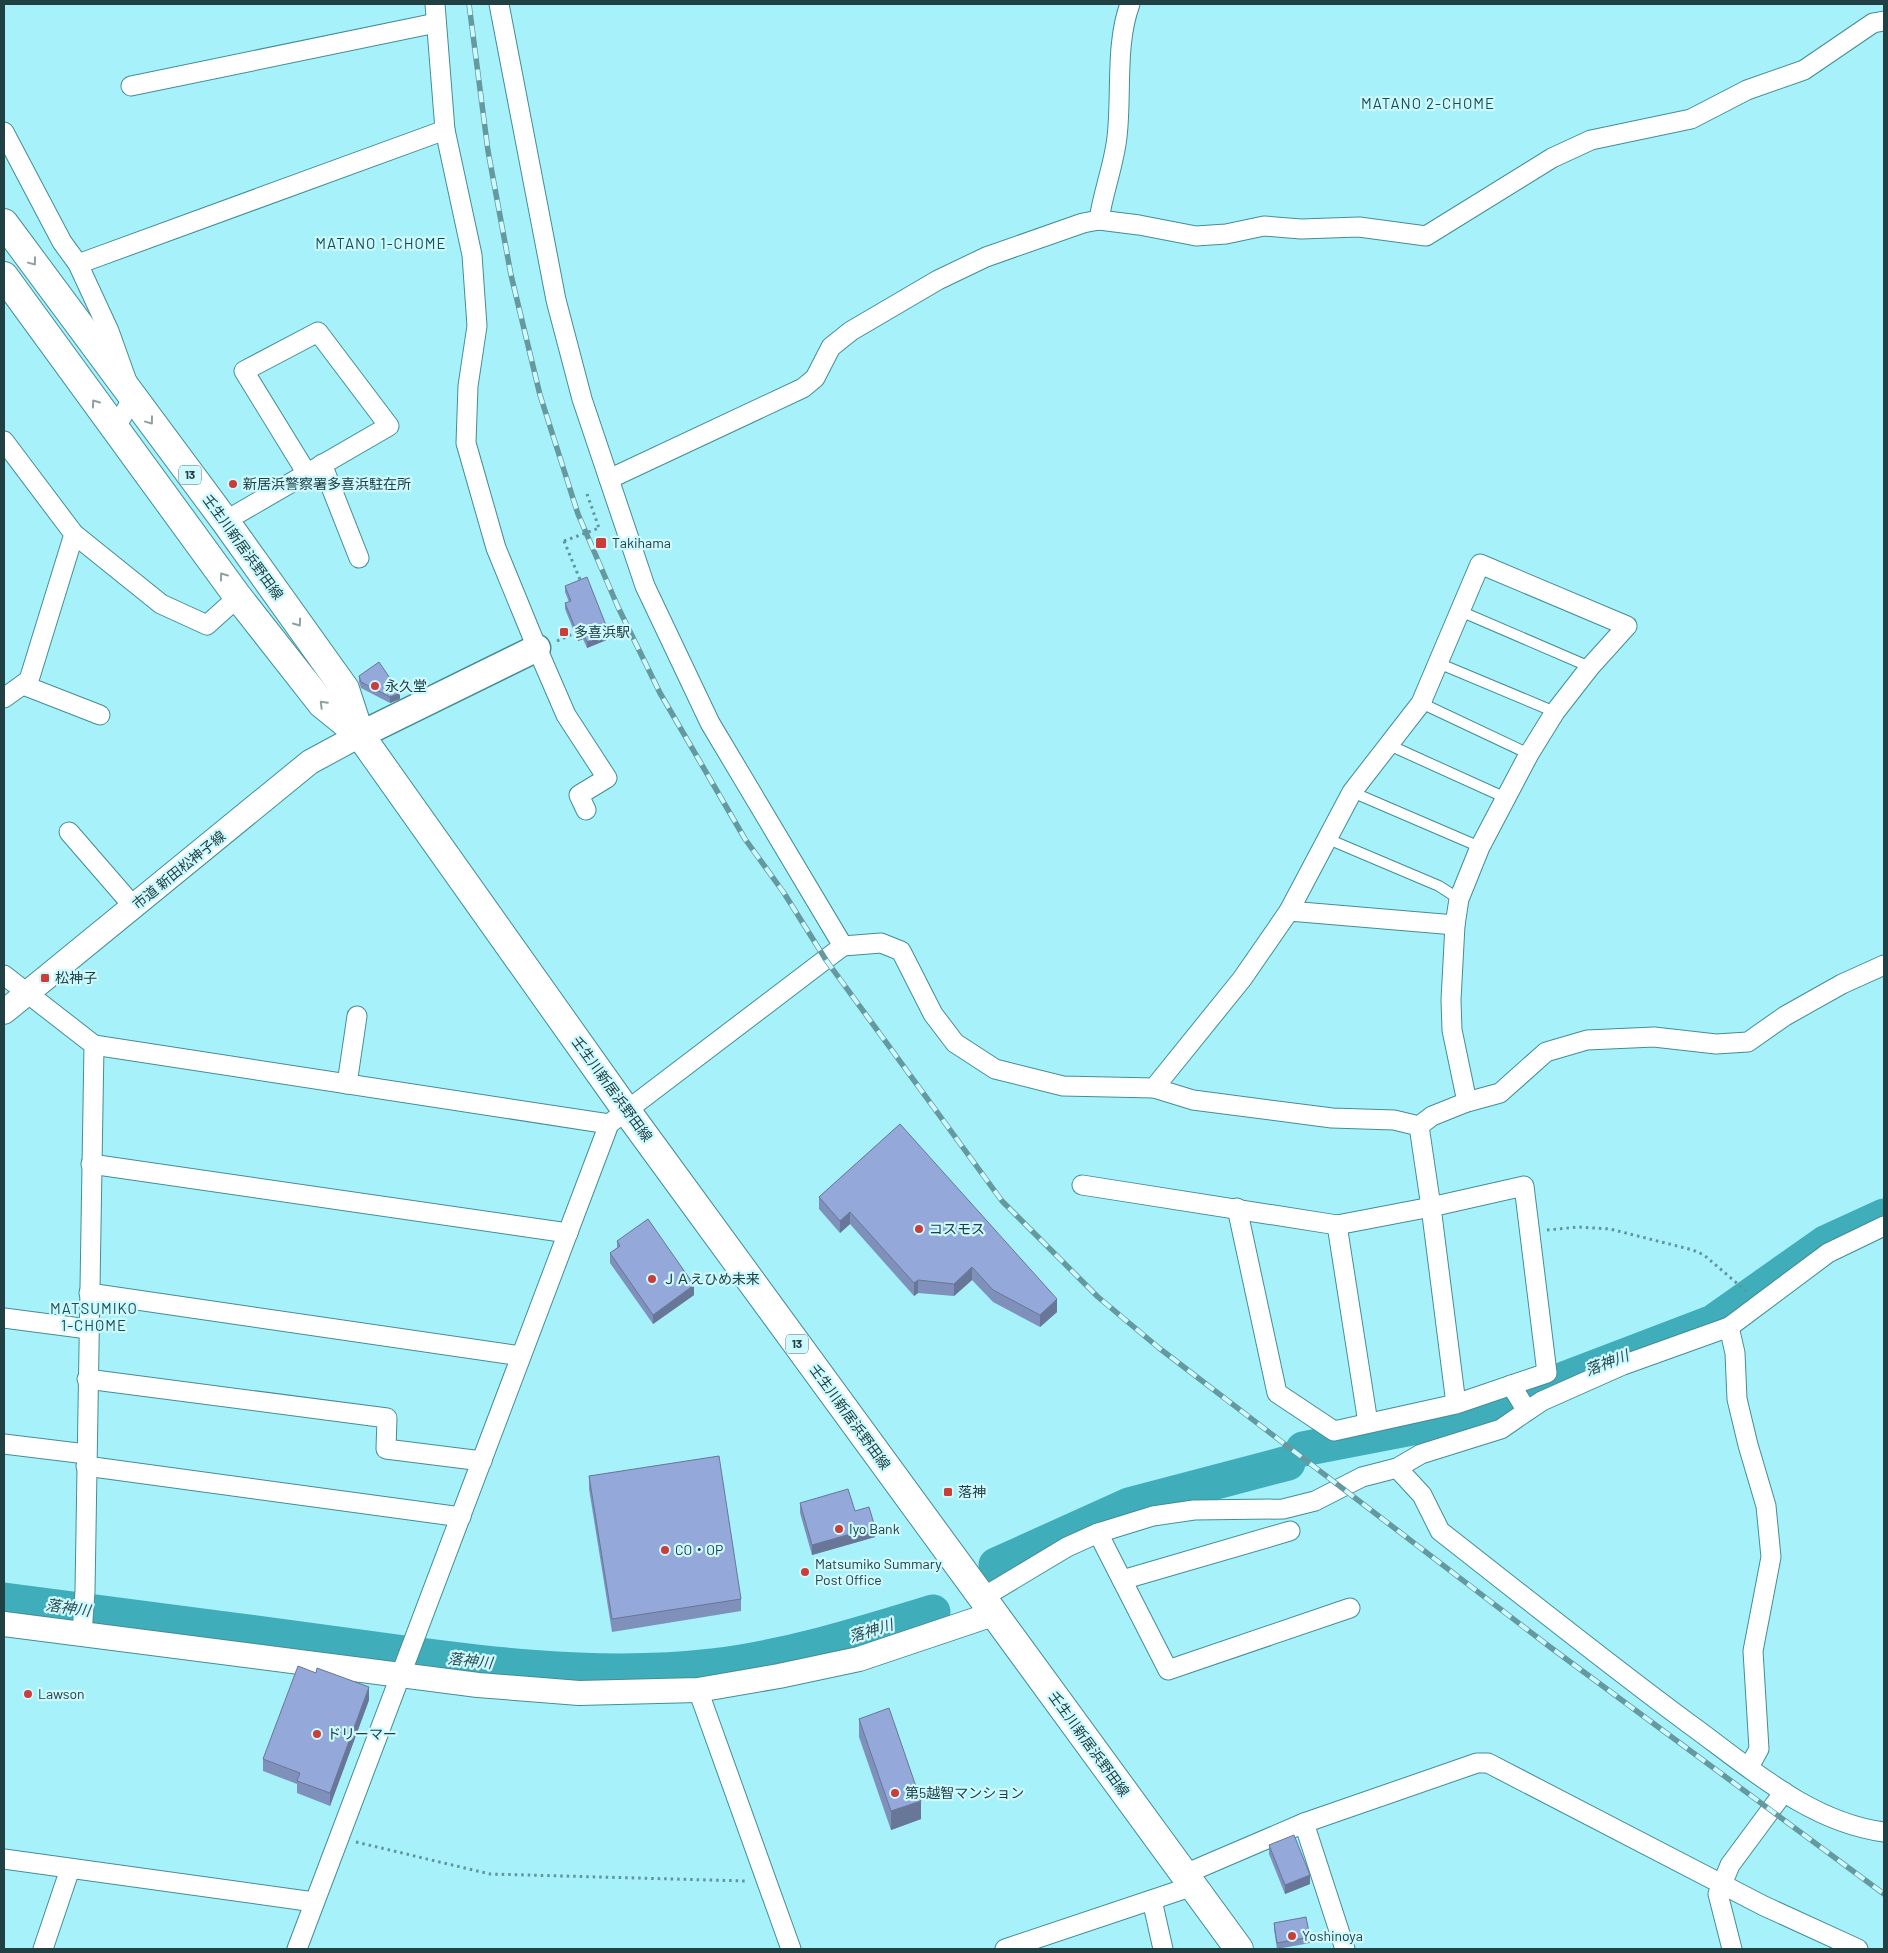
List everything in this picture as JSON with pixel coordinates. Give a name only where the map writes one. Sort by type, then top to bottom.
[{"type":"main road","name":"壬生川新居浜野田線","points":[[4,223],[225,521],[345,689],[360,736]]},
{"type":"main road","name":"壬生川新居浜野田線","points":[[4,276],[114,430],[238,598],[322,704],[360,736],[618,1117],[988,1606],[1239,1949]]},
{"type":"main road","points":[[360,736],[538,648]]},
{"type":"street","points":[[435,4],[445,130],[472,255],[477,326],[468,386],[466,443],[496,548],[566,715],[607,778],[579,794],[586,810]]},
{"type":"street","points":[[499,4],[556,300],[582,399],[645,586],[710,723],[843,946]]},
{"type":"street","points":[[1099,220],[1102,197],[1117,139],[1122,50],[1130,4]]},
{"type":"street","points":[[609,479],[803,388],[814,378],[831,347],[851,331],[938,280],[986,257],[1083,223],[1099,220],[1139,225],[1196,236],[1226,234],[1264,226],[1301,230],[1359,226],[1426,236],[1560,154],[1591,140],[1691,119],[1747,90],[1804,70],[1873,23],[1884,20]]},
{"type":"street","points":[[131,86],[436,23]]},
{"type":"street","points":[[78,264],[445,130]]},
{"type":"street","points":[[4,132],[62,242],[78,264],[109,331],[133,398],[114,430]]},
{"type":"street","points":[[225,521],[314,468],[389,426],[318,332],[244,370],[314,468],[359,558]]},
{"type":"street","points":[[4,441],[74,534],[161,604],[207,624],[238,598]]},
{"type":"street","points":[[4,698],[29,680],[74,534]]},
{"type":"street","points":[[1154,1088],[1242,979],[1289,911],[1352,792],[1421,704],[1480,564],[1627,626],[1590,667],[1555,712],[1529,754],[1480,847],[1459,899],[1455,925],[1451,1000],[1452,1030],[1467,1102]]},
{"type":"street","points":[[23,685],[100,715]]},
{"type":"street","name":"市道 新田松神子線","points":[[4,1012],[310,762],[360,736]]},
{"type":"street","points":[[69,832],[134,907]]},
{"type":"street","points":[[1289,911],[1455,925]]},
{"type":"street","points":[[297,1949],[568,1233],[618,1117],[843,946],[880,943],[901,951],[933,1014],[955,1043],[995,1070],[1063,1086],[1154,1088],[1192,1100],[1332,1118],[1394,1120],[1419,1126]]},
{"type":"street","points":[[1419,1126],[1432,1116],[1467,1102],[1500,1094],[1546,1052],[1587,1040],[1654,1037],[1716,1044],[1748,1042],[1785,1016],[1826,993],[1884,965]]},
{"type":"street","points":[[4,975],[94,1045],[348,1084],[618,1117]]},
{"type":"street","points":[[348,1084],[357,1016]]},
{"type":"street","points":[[82,1630],[85,1592],[87,1379],[94,1045]]},
{"type":"street","points":[[1419,1126],[1456,1404]]},
{"type":"street","points":[[91,1164],[568,1233]]},
{"type":"street","points":[[1082,1185],[1237,1208],[1337,1225],[1431,1207],[1524,1186],[1547,1373],[1456,1404],[1334,1431],[1277,1394],[1237,1208]]},
{"type":"street","points":[[1337,1225],[1368,1423]]},
{"type":"street","points":[[4,1624],[82,1630],[403,1670],[478,1685],[579,1693],[698,1690],[859,1659],[988,1606],[1068,1547],[1098,1533],[1153,1516],[1194,1510],[1283,1510],[1315,1501],[1362,1476],[1397,1468],[1421,1454],[1501,1429],[1526,1410],[1623,1365],[1729,1327],[1828,1253],[1884,1226]]},
{"type":"street","points":[[89,1293],[522,1356]]},
{"type":"street","points":[[4,1318],[88,1329]]},
{"type":"street","points":[[1729,1327],[1735,1353],[1737,1399],[1766,1506],[1771,1557],[1753,1651],[1759,1748],[1749,1767]]},
{"type":"street","points":[[87,1379],[388,1418],[386,1449],[482,1461]]},
{"type":"street","points":[[1511,1386],[1526,1410]]},
{"type":"street","points":[[4,1444],[86,1460],[461,1517]]},
{"type":"street","points":[[1397,1468],[1422,1496],[1440,1531],[1637,1685],[1784,1792],[1816,1812],[1873,1831],[1884,1832]]},
{"type":"street","points":[[1122,1580],[1290,1531]]},
{"type":"street","points":[[1098,1533],[1168,1670],[1350,1608]]},
{"type":"street","points":[[698,1690],[791,1949]]},
{"type":"street","points":[[1004,1949],[1152,1900],[1304,1823],[1477,1763],[1488,1763],[1721,1884],[1858,1949]]},
{"type":"street","points":[[1732,1949],[1718,1894],[1721,1884],[1730,1865],[1784,1792]]},
{"type":"street","points":[[1304,1823],[1345,1949]]},
{"type":"street","points":[[4,1859],[314,1902]]},
{"type":"street","points":[[43,1949],[70,1869]]},
{"type":"street","points":[[1152,1900],[1163,1949]]},
{"type":"lane","points":[[1460,611],[1590,667]]},
{"type":"lane","points":[[1438,663],[1555,712]]},
{"type":"lane","points":[[1421,704],[1529,754]]},
{"type":"lane","points":[[1389,745],[1506,798]]},
{"type":"lane","points":[[1352,792],[1480,847]]},
{"type":"lane","points":[[1328,839],[1439,886],[1459,899]]},
{"type":"path","points":[[583,585],[564,541],[599,528],[587,494]]},
{"type":"path","points":[[1529,1233],[1578,1227],[1619,1232],[1704,1255],[1741,1284]]},
{"type":"path","points":[[339,1838],[490,1874],[767,1882]]},
{"type":"building","points":[[587,577],[609,633],[587,642],[583,633],[578,635],[565,603],[571,601],[565,586]]},
{"type":"building","name":"永久堂","points":[[379,662],[400,693],[390,697],[361,682],[359,676]]},
{"type":"building","name":"コスモス","points":[[900,1124],[1057,1299],[1040,1315],[993,1290],[972,1267],[954,1284],[918,1280],[914,1283],[850,1212],[840,1221],[819,1197]]},
{"type":"building","name":"ＪＡえひめ未来","points":[[648,1219],[694,1285],[653,1315],[610,1253],[620,1246],[617,1241]]},
{"type":"building","name":"CO・OP","points":[[719,1456],[741,1599],[612,1619],[589,1476]]},
{"type":"building","name":"Iyo Bank","points":[[848,1489],[855,1511],[869,1507],[875,1527],[812,1545],[800,1503]]},
{"type":"building","name":"ドリーマー","points":[[298,1666],[316,1673],[317,1668],[369,1687],[330,1793],[297,1781],[300,1773],[263,1759]]},
{"type":"building","name":"第5越智マンション","points":[[889,1708],[921,1801],[891,1811],[859,1719]]},
{"type":"building","points":[[1294,1835],[1310,1875],[1285,1885],[1269,1845]]},
{"type":"building","name":"Yoshinoya","points":[[1306,1917],[1310,1937],[1277,1943],[1274,1923]]},
{"type":"waterway","name":"落神川","points":[[1303,1449],[1417,1427],[1530,1392],[1713,1322],[1825,1243],[1884,1216]]},
{"type":"waterway","name":"落神川","points":[[996,1565],[1129,1505],[1288,1463]]},
{"type":"waterway","name":"落神川","points":[[4,1600],[483,1663],[575,1670],[621,1671],[713,1666],[769,1657],[824,1644],[933,1612]]},
{"type":"railway","points":[[469,4],[488,151],[511,275],[540,395],[578,514],[618,607],[660,693],[745,839],[784,893],[826,960],[1002,1201],[1098,1297],[1159,1348],[1550,1647],[1884,1894]]},
{"type":"place","name":"新居浜警察署多喜浜駐在所","points":[[233,484]]},
{"type":"place","name":"Takihama","points":[[601,543]]},
{"type":"place","name":"多喜浜駅","points":[[564,632]]},
{"type":"place","name":"永久堂","points":[[375,686]]},
{"type":"place","name":"松神子","points":[[45,978]]},
{"type":"place","name":"コスモス","points":[[919,1229]]},
{"type":"place","name":"ＪＡえひめ未来","points":[[652,1279]]},
{"type":"place","name":"落神","points":[[948,1492]]},
{"type":"place","name":"Iyo Bank","points":[[839,1529]]},
{"type":"place","name":"CO・OP","points":[[665,1550]]},
{"type":"place","name":"Matsumiko Summary Post Office","points":[[805,1572]]},
{"type":"place","name":"Lawson","points":[[28,1694]]},
{"type":"place","name":"ドリーマー","points":[[317,1734]]},
{"type":"place","name":"第5越智マンション","points":[[895,1793]]},
{"type":"place","name":"Yoshinoya","points":[[1292,1936]]},
{"type":"district","name":"MATANO 2-CHOME","points":[[1428,104]]},
{"type":"district","name":"MATANO 1-CHOME","points":[[381,244]]},
{"type":"district","name":"MATSUMIKO 1-CHOME","points":[[94,1318]]}]
